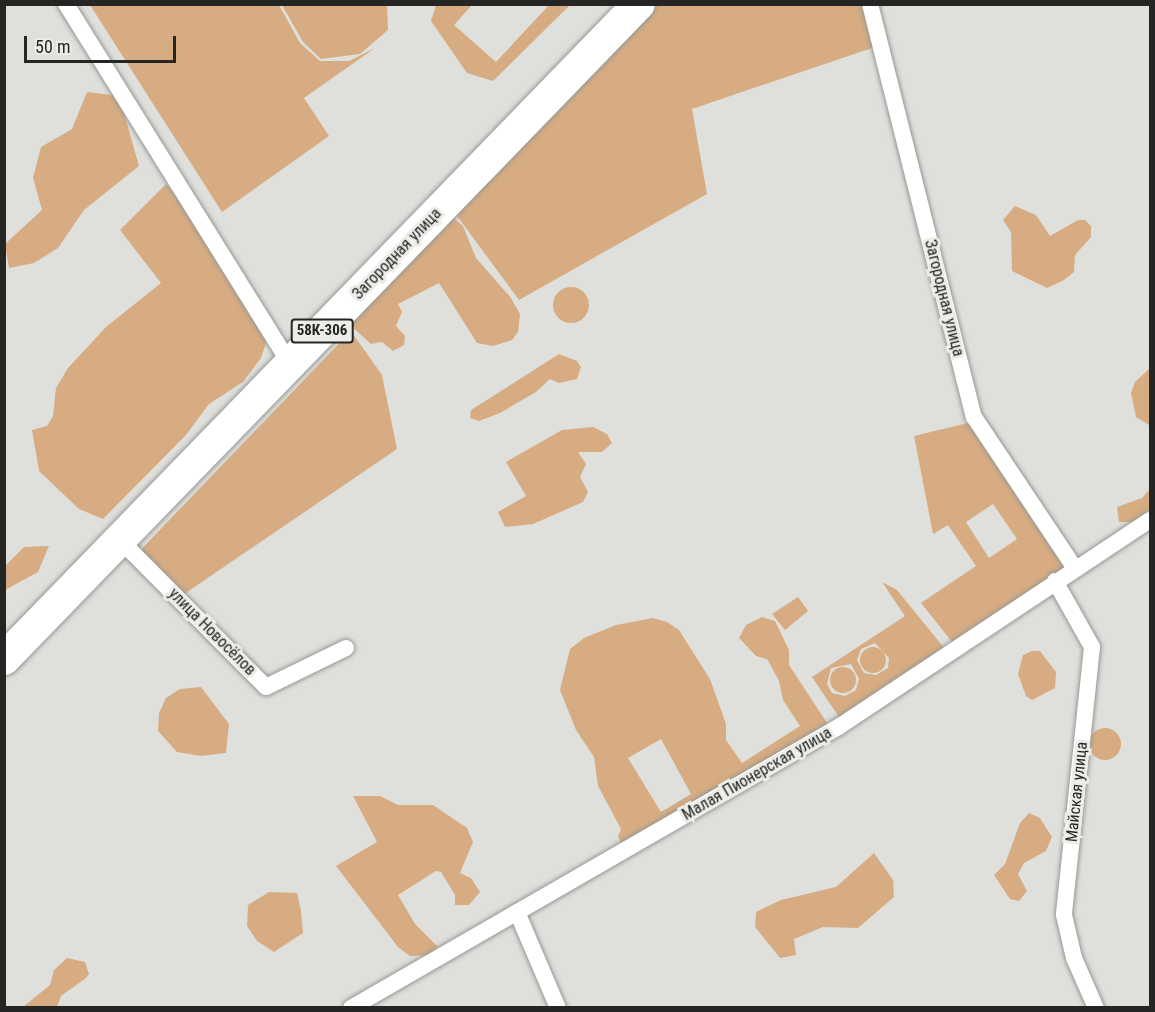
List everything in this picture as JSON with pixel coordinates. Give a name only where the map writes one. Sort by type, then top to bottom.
[{"type":"highway","name":"Загородная улица","points":[[4,659],[639,4]]},
{"type":"street","points":[[66,4],[290,364]]},
{"type":"street","name":"Загородная улица","points":[[870,4],[974,417],[1074,567]]},
{"type":"street","name":"Малая Пионерская улица","points":[[351,1008],[840,726],[1074,567],[1150,520]]},
{"type":"street","name":"улица Новосёлов","points":[[120,540],[266,687],[346,648]]},
{"type":"street","name":"Майская улица","points":[[1054,581],[1092,647],[1064,915],[1074,958],[1096,1008]]},
{"type":"street","points":[[517,912],[558,1008]]},
{"type":"shaded area","points":[[90,5],[279,5],[300,43],[320,61],[349,61],[375,48],[304,98],[329,136],[222,212]]},
{"type":"shaded area","points":[[282,5],[387,5],[388,30],[360,54],[321,59],[303,42]]},
{"type":"shaded area","points":[[436,5],[472,5],[454,25],[496,62],[549,5],[570,5],[493,81],[467,73],[431,21]]},
{"type":"shaded area","points":[[643,5],[865,5],[875,47],[692,109],[707,194],[519,300],[449,205]]},
{"type":"shaded area","points":[[87,92],[112,95],[124,113],[139,166],[84,210],[58,248],[34,263],[9,268],[5,244],[42,210],[33,178],[41,147],[72,129]]},
{"type":"shaded area","points":[[166,184],[208,236],[268,337],[261,358],[243,382],[209,404],[186,435],[103,519],[79,509],[39,471],[32,430],[47,426],[53,416],[56,388],[68,368],[106,327],[161,283],[120,230]]},
{"type":"shaded area","points":[[1015,206],[1036,215],[1050,236],[1078,220],[1085,220],[1091,226],[1091,237],[1075,255],[1074,272],[1064,280],[1047,288],[1012,271],[1011,232],[1003,220]]},
{"type":"shaded area","points":[[451,216],[463,226],[476,258],[511,298],[520,314],[518,332],[512,340],[493,346],[477,343],[439,283],[398,304],[402,312],[396,326],[405,336],[404,345],[393,351],[382,342],[371,344],[349,324]]},
{"type":"shaded area","points":[[571,287],[584,292],[589,305],[584,318],[571,323],[558,318],[553,305],[558,292]]},
{"type":"shaded area","points":[[351,331],[382,375],[397,449],[174,601],[129,562]]},
{"type":"shaded area","points":[[559,354],[577,361],[581,367],[577,379],[559,383],[550,379],[536,392],[500,413],[479,421],[470,418],[471,410]]},
{"type":"shaded area","points":[[1150,368],[1149,425],[1136,417],[1131,393],[1135,382]]},
{"type":"shaded area","points":[[972,422],[1068,566],[953,643],[921,603],[976,566],[948,525],[933,534],[914,436]],"holes":[[[993,504],[1017,539],[989,558],[966,522]]]},
{"type":"shaded area","points":[[593,427],[607,434],[612,443],[602,452],[578,452],[586,464],[580,477],[588,492],[583,502],[533,524],[505,527],[498,512],[526,496],[506,462],[562,430]]},
{"type":"shaded area","points":[[1150,489],[1150,510],[1132,522],[1119,522],[1117,507],[1142,498]]},
{"type":"shaded area","points":[[49,546],[38,572],[5,590],[5,566],[24,547]]},
{"type":"shaded area","points":[[882,582],[897,590],[945,649],[841,720],[812,677],[905,616]],"holes":[[[875,643],[889,658],[888,668],[876,675],[864,673],[857,660],[861,649]],[[851,664],[859,679],[856,690],[845,696],[832,693],[827,684],[831,668]]]},
{"type":"shaded area","points":[[798,597],[808,611],[785,630],[772,614]]},
{"type":"shaded area","points":[[762,617],[775,621],[789,650],[789,665],[829,726],[622,845],[618,836],[621,829],[598,786],[594,757],[576,730],[560,690],[570,649],[584,638],[616,625],[653,618],[667,622],[679,630],[710,679],[726,724],[726,740],[742,763],[800,726],[783,700],[779,681],[767,659],[756,656],[739,638],[746,625]],"holes":[[[661,739],[691,794],[661,812],[628,758]]]},
{"type":"shaded area","points":[[873,647],[882,651],[886,660],[882,669],[873,673],[864,669],[860,660],[864,651]]},
{"type":"shaded area","points":[[1032,651],[1040,651],[1056,672],[1055,688],[1032,700],[1026,696],[1018,674],[1023,655]]},
{"type":"shaded area","points":[[843,667],[852,671],[856,680],[852,689],[843,693],[834,689],[830,680],[834,671]]},
{"type":"shaded area","points":[[201,687],[229,724],[226,753],[201,756],[177,752],[158,731],[159,713],[166,698],[180,689]]},
{"type":"shaded area","points":[[1105,728],[1116,733],[1121,744],[1116,755],[1105,760],[1094,755],[1089,744],[1094,733]]},
{"type":"shaded area","points":[[353,796],[380,796],[398,805],[433,805],[467,828],[473,842],[460,873],[471,878],[480,892],[469,905],[455,905],[455,895],[441,872],[436,871],[398,895],[415,924],[438,947],[429,955],[410,956],[398,947],[336,866],[377,842]]},
{"type":"shaded area","points":[[1029,813],[1040,818],[1052,837],[1046,851],[1024,863],[1018,874],[1027,891],[1019,901],[1010,899],[994,875],[1005,864],[1020,823]]},
{"type":"shaded area","points":[[874,853],[893,880],[894,897],[858,928],[823,927],[794,939],[796,955],[780,958],[755,927],[756,912],[781,900],[836,887]]},
{"type":"shaded area","points":[[269,892],[297,893],[303,933],[274,952],[257,941],[247,926],[248,905]]},
{"type":"shaded area","points":[[67,958],[85,962],[89,974],[86,978],[61,996],[57,1007],[23,1007],[50,985],[54,970]]}]
